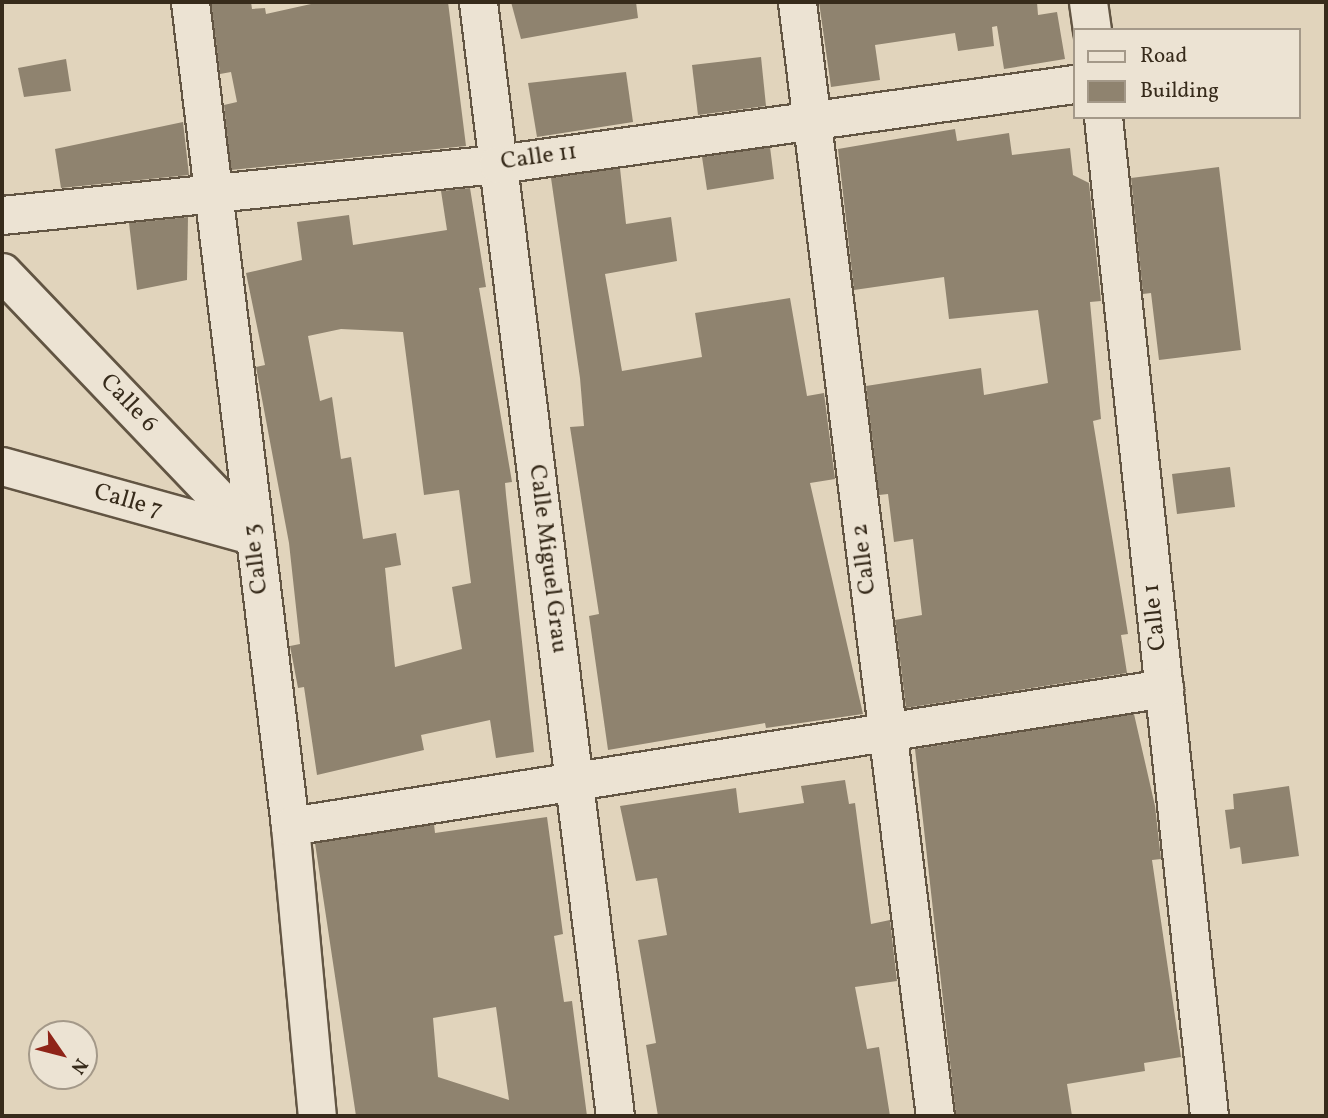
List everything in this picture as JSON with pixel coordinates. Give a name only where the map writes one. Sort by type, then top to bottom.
[{"type":"street","name":"Calle 3","points":[[190,2],[289,825],[317,1116]]},
{"type":"street","name":"Calle Miguel Grau","points":[[478,2],[615,1116]]},
{"type":"street","name":"Calle 2","points":[[797,2],[935,1116]]},
{"type":"street","points":[[1088,2],[1092,28]]},
{"type":"street","name":"Calle 11","points":[[2,215],[498,164],[812,117],[1072,84]]},
{"type":"street","name":"Calle 1","points":[[1103,119],[1209,1116]]},
{"type":"street","name":"Calle 6","points":[[2,272],[255,537]]},
{"type":"street","name":"Calle 7","points":[[2,467],[255,537]]},
{"type":"street","points":[[289,825],[574,777],[886,733],[1164,688]]},
{"type":"building","points":[[211,2],[251,2],[252,9],[265,8],[266,14],[320,2],[448,2],[466,146],[231,170],[224,105],[237,102],[231,72],[220,74]]},
{"type":"building","points":[[511,2],[636,2],[638,18],[521,39]]},
{"type":"building","points":[[819,2],[1037,2],[1038,15],[1057,12],[1065,59],[1004,69],[997,26],[992,27],[994,46],[958,51],[955,33],[875,45],[880,80],[831,87]]},
{"type":"building","points":[[761,57],[766,106],[698,115],[692,65]]},
{"type":"building","points":[[66,59],[71,91],[24,97],[18,68]]},
{"type":"building","points":[[626,72],[633,122],[537,137],[528,83]]},
{"type":"building","points":[[183,122],[189,175],[61,188],[55,149]]},
{"type":"building","points":[[955,129],[957,141],[1009,133],[1012,155],[1070,148],[1073,175],[1089,183],[1101,301],[1090,302],[1101,419],[1093,421],[1128,634],[1121,635],[1127,673],[906,708],[895,620],[922,615],[913,539],[894,542],[888,494],[879,495],[866,386],[981,368],[984,395],[1048,383],[1038,310],[949,319],[944,277],[854,290],[838,149]]},
{"type":"building","points":[[770,147],[774,179],[707,190],[702,157]]},
{"type":"building","points":[[1219,167],[1241,350],[1159,360],[1151,293],[1143,294],[1131,178]]},
{"type":"building","points":[[620,168],[626,224],[671,217],[677,261],[605,274],[622,371],[702,357],[695,313],[790,298],[807,396],[824,393],[835,479],[810,483],[863,714],[766,728],[765,723],[608,750],[589,616],[599,614],[570,427],[584,426],[580,378],[551,178]]},
{"type":"building","points":[[470,188],[486,287],[479,288],[512,482],[505,483],[534,752],[496,758],[490,720],[421,735],[424,750],[317,775],[304,687],[298,688],[290,646],[300,644],[289,543],[256,367],[265,365],[246,273],[302,260],[297,222],[349,215],[353,245],[447,230],[441,191]],"holes":[[[341,329],[403,332],[424,495],[459,490],[471,583],[452,587],[462,649],[395,667],[385,568],[401,565],[396,533],[363,539],[351,457],[341,459],[332,397],[320,401],[308,336]]]},
{"type":"building","points":[[188,217],[187,280],[137,290],[129,223]]},
{"type":"building","points":[[1230,467],[1235,507],[1177,514],[1172,474]]},
{"type":"building","points":[[1134,714],[1155,806],[1161,859],[1152,860],[1181,1057],[1144,1063],[1145,1071],[1067,1084],[1072,1116],[956,1116],[915,749]]},
{"type":"building","points":[[845,780],[849,804],[855,803],[871,924],[890,920],[897,981],[855,987],[867,1049],[879,1047],[890,1116],[658,1116],[646,1045],[656,1043],[638,940],[667,935],[657,878],[636,881],[620,806],[736,788],[739,813],[804,803],[801,786]]},
{"type":"building","points":[[1289,786],[1299,856],[1242,864],[1240,847],[1230,849],[1225,810],[1234,809],[1233,794]]},
{"type":"building","points":[[547,817],[563,934],[554,936],[564,1002],[572,1001],[587,1116],[356,1116],[315,843],[434,824],[435,833]],"holes":[[[496,1007],[509,1100],[438,1077],[433,1018]]]}]
